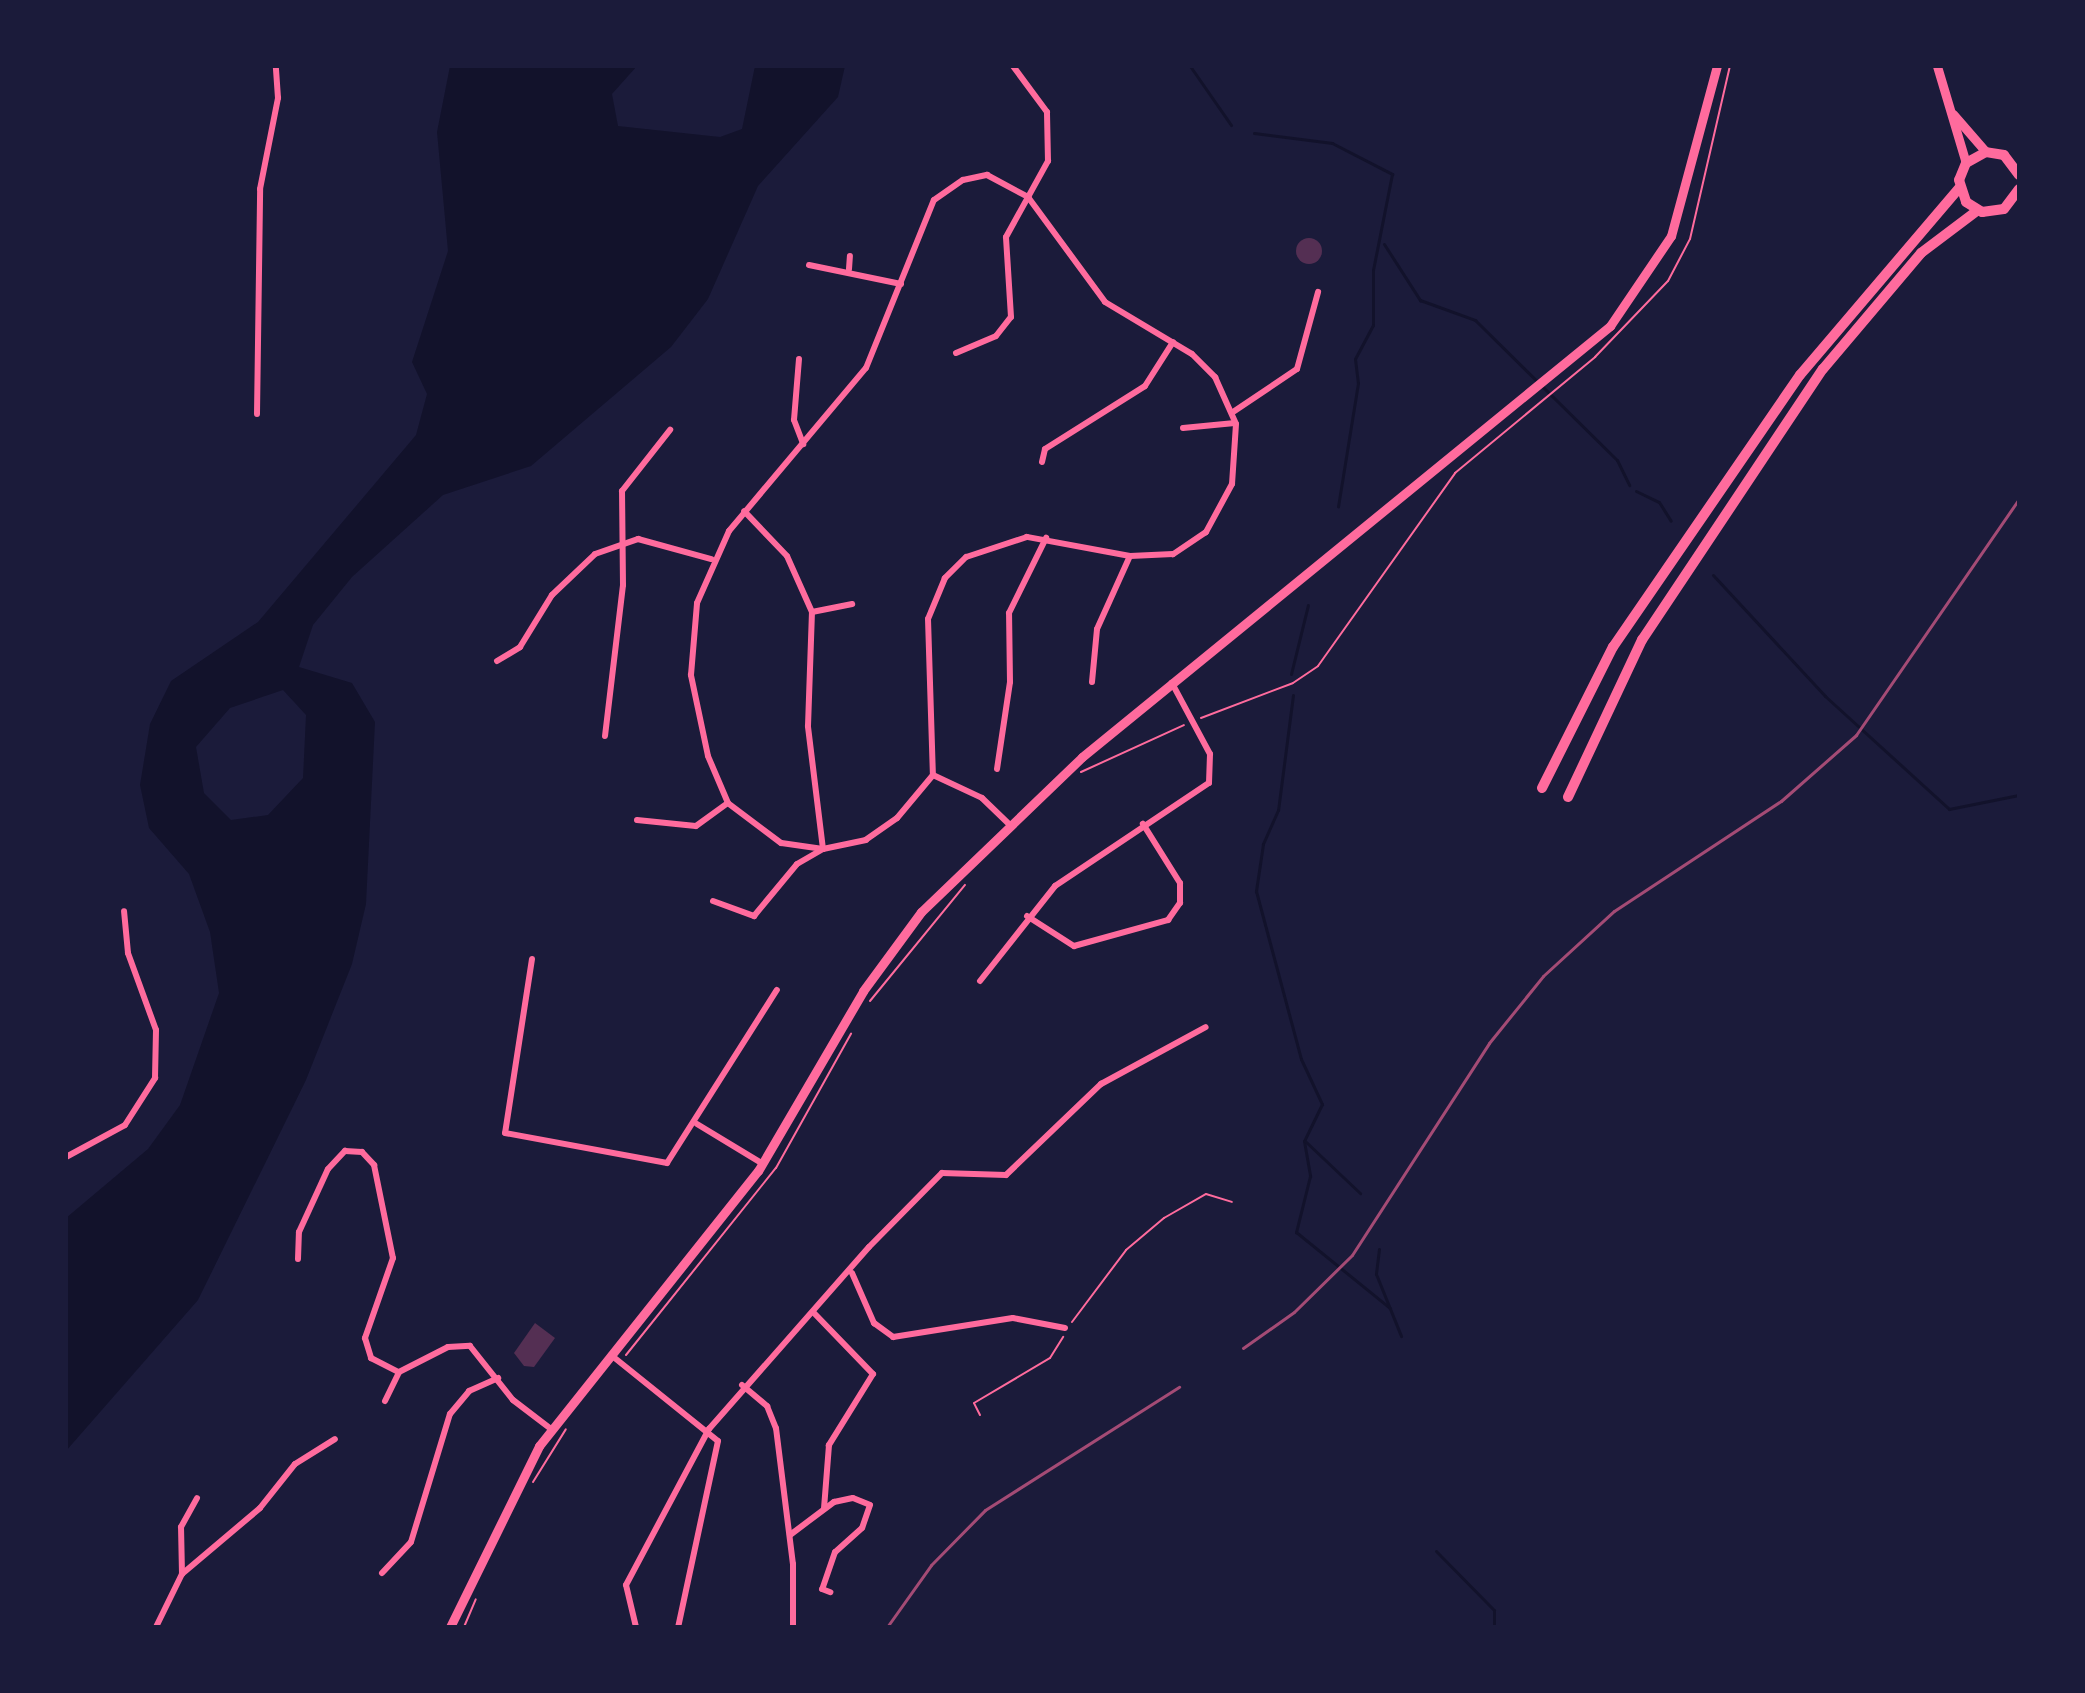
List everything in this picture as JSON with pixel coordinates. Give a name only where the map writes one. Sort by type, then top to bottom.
[{"type":"highway","points":[[1542,788],[1613,647],[1765,424],[1852,306],[1959,188],[1966,163],[1986,152],[2004,155],[2019,149]]},
{"type":"highway","points":[[2004,155],[2019,175]]},
{"type":"highway","points":[[1959,188],[1978,210]]},
{"type":"highway","points":[[1568,797],[1642,640],[1815,381],[1900,275],[1945,230],[1978,210],[2004,209],[2019,189]]},
{"type":"main road","points":[[450,1627],[551,1429],[608,1353],[763,1164],[863,991],[921,912],[1008,823],[1172,683],[1618,317],[1676,225],[1717,66]]},
{"type":"main road","points":[[1937,66],[1966,163]]},
{"type":"main road","points":[[1953,114],[1986,152]]},
{"type":"street","points":[[257,414],[260,189],[278,98],[276,66]]},
{"type":"street","points":[[956,353],[996,336],[1011,317],[1006,237],[1028,197],[1052,134],[1047,112],[1013,66]]},
{"type":"street","points":[[713,901],[754,916],[797,864],[823,849],[884,830],[933,775],[925,633],[936,594],[977,550],[1046,538],[1130,556],[1173,554],[1214,523],[1235,469],[1233,412],[1205,367],[1173,342],[1093,291],[1028,197],[987,175],[948,188],[924,219],[866,368],[744,511],[711,559],[697,603],[691,675],[708,756],[728,803],[764,835],[823,849]]},
{"type":"street","points":[[849,269],[850,256]]},
{"type":"street","points":[[809,265],[849,269],[901,284]]},
{"type":"street","points":[[1233,412],[1297,369],[1318,292]]},
{"type":"street","points":[[1042,462],[1045,449],[1145,386],[1173,342]]},
{"type":"street","points":[[799,359],[794,411],[803,444]]},
{"type":"street","points":[[1183,428],[1235,423]]},
{"type":"street","points":[[605,736],[621,542],[622,491],[670,430]]},
{"type":"street","points":[[744,511],[787,556],[812,612],[808,726],[823,849]]},
{"type":"street","points":[[997,769],[1010,682],[1008,622],[1046,538]]},
{"type":"street","points":[[497,661],[520,647],[577,566],[621,542],[669,543],[711,559]]},
{"type":"street","points":[[1092,682],[1097,629],[1130,556]]},
{"type":"street","points":[[812,612],[852,604]]},
{"type":"street","points":[[980,981],[1027,916],[1089,858],[1209,783],[1212,763],[1197,720],[1172,683]]},
{"type":"street","points":[[933,775],[982,798],[1008,823]]},
{"type":"street","points":[[637,820],[696,826],[728,803]]},
{"type":"street","points":[[1027,916],[1074,946],[1168,920],[1182,898],[1180,883],[1143,824]]},
{"type":"street","points":[[66,1157],[125,1125],[155,1078],[156,1030],[128,953],[124,911]]},
{"type":"street","points":[[532,959],[505,1133],[667,1163],[697,1124],[777,990]]},
{"type":"street","points":[[636,1627],[624,1601],[633,1569],[709,1429],[742,1385],[852,1273],[936,1178],[955,1169],[1006,1175],[1101,1084],[1206,1027]]},
{"type":"street","points":[[697,1124],[763,1164]]},
{"type":"street","points":[[298,1259],[299,1232],[335,1157],[362,1152],[374,1165],[393,1258],[365,1338],[380,1367],[399,1372]]},
{"type":"street","points":[[852,1273],[874,1323],[893,1337],[1013,1318],[1065,1328]]},
{"type":"street","points":[[814,1313],[873,1374],[829,1445],[824,1509]]},
{"type":"street","points":[[385,1401],[399,1372],[457,1345],[478,1351],[498,1378],[551,1429]]},
{"type":"street","points":[[608,1353],[709,1429],[718,1449],[678,1627]]},
{"type":"street","points":[[382,1573],[411,1542],[450,1414],[469,1391],[498,1378]]},
{"type":"street","points":[[742,1385],[773,1420],[790,1535],[793,1627]]},
{"type":"street","points":[[156,1627],[182,1574],[260,1508],[295,1464],[335,1439]]},
{"type":"street","points":[[182,1574],[181,1527],[197,1498]]},
{"type":"street","points":[[790,1535],[824,1509],[853,1498],[870,1505],[871,1515],[835,1552],[822,1589],[830,1592]]},
{"type":"path","points":[[1076,776],[1121,749],[1293,683],[1318,666],[1455,473],[1595,357],[1675,271],[1690,239],[1730,66]]},
{"type":"path","points":[[939,915],[971,878]]},
{"type":"path","points":[[980,1415],[974,1403],[1050,1358],[1065,1328],[1126,1250],[1164,1218],[1206,1194],[1232,1202]]},
{"type":"path","points":[[528,1492],[573,1419]]},
{"type":"path","points":[[464,1627],[477,1597]]},
{"type":"shaded area","points":[[450,66],[637,66],[612,94],[618,126],[720,137],[742,129],[755,66],[845,66],[838,97],[758,186],[708,299],[671,347],[531,466],[443,495],[352,577],[313,625],[299,667],[352,683],[375,722],[366,904],[352,964],[306,1080],[198,1300],[66,1451],[66,1218],[148,1149],[180,1105],[219,993],[210,932],[189,874],[149,828],[140,785],[150,724],[171,681],[258,622],[416,435],[427,394],[412,362],[448,251],[437,132]],"holes":[[[283,690],[306,715],[303,778],[268,815],[231,820],[204,793],[196,747],[230,708]]]},
{"type":"building","points":[[1309,238],[1318,242],[1322,251],[1318,260],[1309,264],[1300,260],[1296,251],[1300,242]]},
{"type":"building","points":[[535,1323],[555,1338],[534,1367],[524,1366],[514,1353]]},
{"type":"waterway","points":[[1190,66],[1231,125]]},
{"type":"waterway","points":[[1254,133],[1332,143],[1392,174],[1373,270],[1373,325],[1355,359],[1358,383],[1338,506]]},
{"type":"waterway","points":[[1384,244],[1420,300],[1475,320],[1617,460],[1629,485]]},
{"type":"waterway","points":[[1636,491],[1659,502],[1671,521]]},
{"type":"waterway","points":[[1713,575],[1825,696],[1949,809],[2019,795]]},
{"type":"waterway","points":[[1291,674],[1308,605]]},
{"type":"waterway","points":[[1293,695],[1278,810],[1263,844],[1256,891],[1301,1059],[1322,1104],[1304,1141],[1310,1176],[1296,1232],[1390,1308]]},
{"type":"waterway","points":[[1305,1141],[1360,1193]]},
{"type":"waterway","points":[[1379,1249],[1376,1274],[1401,1336]]},
{"type":"waterway","points":[[1436,1551],[1494,1610],[1494,1627]]},
{"type":"railway","points":[[1243,1348],[1294,1312],[1352,1255],[1489,1043],[1543,976],[1614,911],[1781,801],[1856,735],[2019,499]]},
{"type":"railway","points":[[887,1627],[931,1565],[985,1510],[1179,1387]]}]
